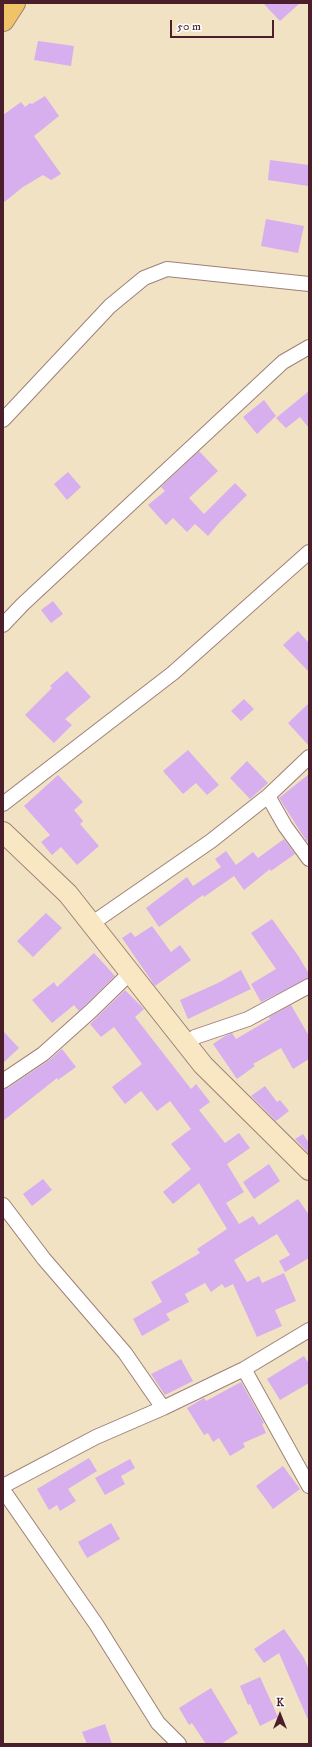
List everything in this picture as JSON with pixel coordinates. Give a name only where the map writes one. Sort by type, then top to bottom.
[{"type":"main road","points":[[3,20],[14,3]]},
{"type":"main road","points":[[3,832],[68,894],[90,924],[204,1065],[309,1170]]},
{"type":"street","points":[[3,420],[110,306],[144,278],[167,269],[309,284]]},
{"type":"street","points":[[3,625],[23,604],[283,362],[309,347]]},
{"type":"street","points":[[3,804],[174,673],[309,552]]},
{"type":"street","points":[[90,924],[211,841],[268,796],[309,757]]},
{"type":"street","points":[[268,796],[285,826],[309,859]]},
{"type":"street","points":[[3,1082],[43,1054],[91,1011],[130,972]]},
{"type":"street","points":[[186,1043],[195,1037],[248,1019],[309,986]]},
{"type":"street","points":[[3,1205],[44,1259],[125,1353],[163,1408]]},
{"type":"street","points":[[3,1486],[96,1437],[163,1408],[244,1369],[309,1330]]},
{"type":"street","points":[[244,1369],[309,1486]]},
{"type":"street","points":[[3,1490],[96,1624],[158,1723],[179,1744]]},
{"type":"building","points":[[263,3],[300,3],[280,21]]},
{"type":"building","points":[[38,41],[74,46],[71,66],[34,60]]},
{"type":"building","points":[[45,96],[59,116],[34,136],[61,174],[51,180],[43,175],[23,187],[3,203],[3,115],[21,102],[25,107]]},
{"type":"building","points":[[270,160],[309,165],[308,186],[268,180]]},
{"type":"building","points":[[266,219],[304,226],[298,253],[261,246]]},
{"type":"building","points":[[309,391],[309,428],[300,417],[286,428],[276,418]]},
{"type":"building","points":[[264,400],[276,416],[257,434],[243,417]]},
{"type":"building","points":[[199,451],[218,471],[189,498],[204,514],[235,483],[247,495],[208,536],[195,524],[187,532],[173,518],[166,525],[148,505],[165,491],[161,487]]},
{"type":"building","points":[[68,472],[81,487],[67,500],[54,484]]},
{"type":"building","points":[[53,601],[63,614],[51,623],[41,610]]},
{"type":"building","points":[[298,631],[309,643],[309,672],[283,645]]},
{"type":"building","points":[[67,671],[91,697],[65,719],[72,725],[54,743],[25,715],[52,688],[50,686]]},
{"type":"building","points":[[244,699],[254,709],[241,721],[231,711]]},
{"type":"building","points":[[309,703],[309,746],[288,723]]},
{"type":"building","points":[[188,750],[219,785],[207,795],[196,783],[183,794],[163,771]]},
{"type":"building","points":[[247,761],[268,783],[250,799],[230,778]]},
{"type":"building","points":[[309,774],[309,840],[307,842],[279,798]]},
{"type":"building","points":[[58,775],[83,802],[74,810],[83,821],[80,824],[99,846],[77,865],[61,847],[52,855],[41,842],[50,835],[24,806]]},
{"type":"building","points":[[284,839],[295,854],[271,871],[270,869],[244,890],[234,876],[204,897],[203,895],[159,927],[146,908],[187,877],[193,886],[221,867],[215,859],[226,851],[236,865],[253,852],[258,858]]},
{"type":"building","points":[[46,913],[62,928],[33,957],[17,941]]},
{"type":"building","points":[[272,919],[299,957],[309,974],[309,978],[261,1002],[251,984],[276,969],[251,933]]},
{"type":"building","points":[[152,926],[171,952],[180,945],[191,960],[155,986],[122,938],[131,932],[135,937]]},
{"type":"building","points":[[94,953],[115,976],[79,1011],[74,1005],[52,1023],[32,1000],[54,982],[57,987]]},
{"type":"building","points":[[241,970],[251,989],[188,1019],[180,1000],[218,983]]},
{"type":"building","points":[[125,990],[144,1009],[135,1017],[191,1089],[196,1084],[210,1102],[199,1110],[225,1143],[239,1133],[250,1148],[227,1164],[244,1192],[226,1203],[239,1224],[253,1216],[259,1225],[298,1199],[309,1215],[309,1258],[285,1272],[279,1261],[290,1255],[277,1234],[234,1260],[247,1282],[259,1276],[262,1283],[284,1273],[296,1301],[275,1310],[282,1326],[257,1337],[233,1284],[225,1288],[222,1284],[211,1292],[205,1283],[185,1294],[189,1302],[166,1314],[170,1320],[142,1336],[133,1319],[162,1302],[151,1282],[200,1253],[197,1249],[227,1229],[199,1183],[173,1204],[163,1192],[191,1169],[171,1144],[191,1129],[170,1101],[157,1111],[141,1091],[125,1104],[112,1087],[142,1064],[114,1027],[101,1037],[90,1024]]},
{"type":"building","points":[[291,1005],[309,1036],[309,1059],[293,1069],[281,1048],[253,1064],[255,1066],[237,1079],[213,1044],[232,1033],[236,1039],[270,1019],[269,1017]]},
{"type":"building","points":[[3,1031],[19,1048],[3,1063]]},
{"type":"building","points":[[62,1049],[76,1067],[58,1080],[57,1078],[3,1121],[3,1089],[8,1088],[48,1061]]},
{"type":"building","points":[[265,1086],[277,1102],[280,1100],[289,1111],[276,1121],[251,1096]]},
{"type":"building","points":[[303,1134],[309,1143],[309,1154],[295,1139]]},
{"type":"building","points":[[269,1164],[280,1181],[254,1199],[243,1182]]},
{"type":"building","points":[[43,1179],[52,1190],[32,1206],[23,1194]]},
{"type":"building","points":[[304,1356],[309,1364],[309,1383],[280,1400],[267,1379]]},
{"type":"building","points":[[181,1359],[193,1381],[165,1395],[151,1374]]},
{"type":"building","points":[[241,1382],[264,1423],[262,1424],[266,1433],[243,1443],[245,1447],[230,1456],[219,1438],[213,1442],[208,1433],[204,1435],[187,1408],[204,1398],[206,1401]]},
{"type":"building","points":[[89,1458],[97,1471],[68,1489],[76,1501],[60,1511],[57,1505],[49,1510],[37,1489]]},
{"type":"building","points":[[130,1459],[135,1468],[121,1476],[125,1484],[105,1495],[95,1478]]},
{"type":"building","points":[[283,1466],[300,1489],[273,1509],[256,1486]]},
{"type":"building","points":[[111,1523],[120,1539],[87,1558],[78,1542]]},
{"type":"building","points":[[284,1629],[304,1658],[309,1670],[309,1722],[279,1653],[264,1663],[254,1649]]},
{"type":"building","points":[[260,1677],[278,1717],[260,1726],[250,1704],[248,1705],[240,1686]]},
{"type":"building","points":[[211,1688],[238,1733],[221,1744],[206,1744],[192,1723],[189,1725],[179,1708]]},
{"type":"building","points":[[105,1724],[112,1744],[87,1744],[82,1732]]}]
